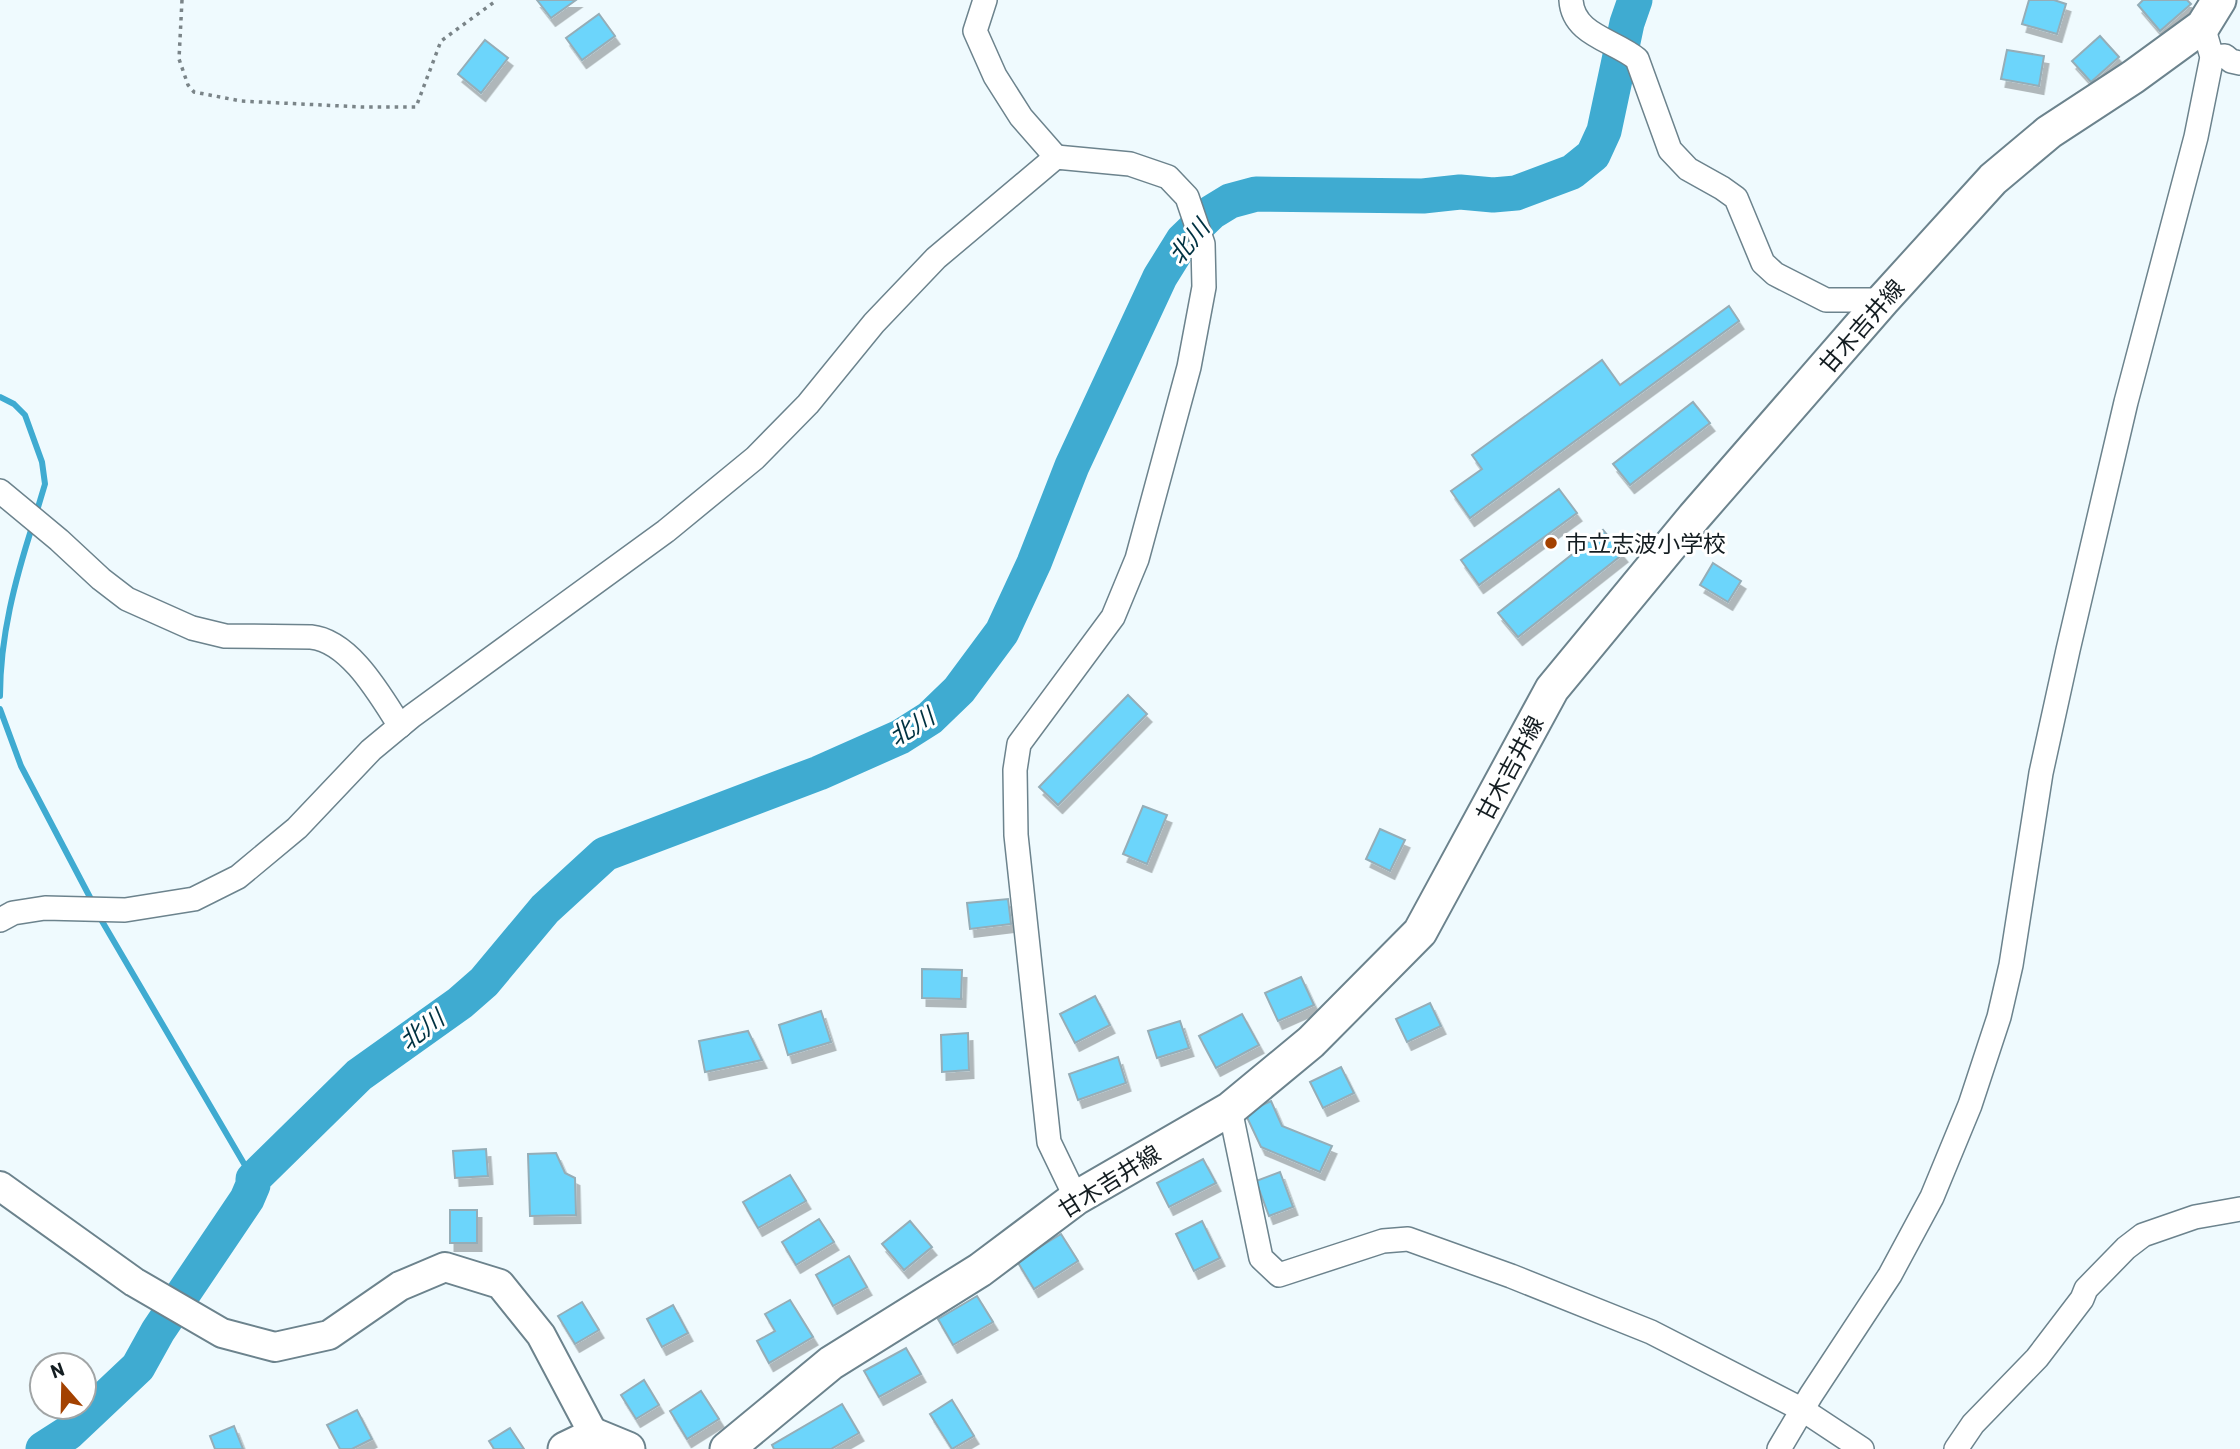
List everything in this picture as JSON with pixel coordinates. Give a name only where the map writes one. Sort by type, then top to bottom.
[{"type":"main road","name":"甘木吉井線","points":[[727,1449],[831,1363],[980,1270],[1076,1198],[1230,1108],[1311,1042],[1420,932],[1552,690],[1694,517],[1883,300],[1993,179],[2049,132],[2211,28]]},
{"type":"main road","points":[[565,1449],[594,1435],[628,1449]]},
{"type":"street","points":[[985,0],[975,31],[995,76],[1021,117],[1056,158]]},
{"type":"street","points":[[1571,0],[1572,9],[1582,28],[1637,59],[1670,150],[1688,169],[1736,198],[1763,262],[1775,274],[1826,300],[1883,300]]},
{"type":"street","points":[[2211,28],[2225,56],[2240,63]]},
{"type":"street","points":[[1779,1449],[1890,1275],[1932,1197],[1970,1105],[1999,1017],[2011,965],[2041,773],[2126,402],[2196,137],[2211,28]]},
{"type":"street","points":[[0,920],[13,913],[45,908],[125,910],[194,899],[238,877],[297,828],[371,750],[400,726],[666,531],[755,458],[808,404],[874,323],[936,258],[1056,158],[1130,164],[1168,177],[1187,197],[1203,244],[1204,286],[1189,367],[1137,559],[1113,617],[1019,744],[1015,769],[1016,835],[1049,1142],[1076,1198]]},
{"type":"street","points":[[0,491],[59,540],[100,579],[127,599],[192,628],[225,636],[311,637],[335,644],[362,671],[400,726]]},
{"type":"street","points":[[1230,1108],[1261,1258],[1279,1275],[1383,1241],[1408,1240],[1511,1276],[1651,1332],[1802,1410],[1862,1449]]},
{"type":"street","points":[[0,1186],[134,1282],[222,1333],[275,1347],[329,1335],[400,1286],[445,1267],[500,1284],[541,1335],[594,1435]]},
{"type":"street","points":[[1956,1449],[1973,1424],[2037,1358],[2082,1299],[2086,1289],[2126,1248],[2143,1236],[2194,1217],[2240,1209]]},
{"type":"path","points":[[182,0],[179,59],[188,85],[194,92],[241,101],[416,107],[441,41],[497,0]]},
{"type":"building","points":[[537,0],[576,0],[551,18]]},
{"type":"building","points":[[2029,0],[2054,0],[2066,4],[2057,34],[2022,24]]},
{"type":"building","points":[[2143,0],[2187,0],[2191,4],[2160,31],[2138,5]]},
{"type":"building","points":[[599,14],[615,36],[582,60],[566,38]]},
{"type":"building","points":[[2100,36],[2119,57],[2091,82],[2072,61]]},
{"type":"building","points":[[485,40],[508,58],[481,93],[458,74]]},
{"type":"building","points":[[2007,50],[2044,56],[2039,86],[2001,79]]},
{"type":"building","points":[[1729,306],[1739,321],[1470,518],[1451,491],[1482,469],[1472,455],[1602,360],[1620,385]]},
{"type":"building","points":[[1693,402],[1710,423],[1630,485],[1613,464]]},
{"type":"building","points":[[1559,489],[1577,513],[1479,585],[1461,560]]},
{"type":"building","points":[[1603,530],[1623,554],[1518,637],[1498,613]]},
{"type":"building","points":[[1713,563],[1741,581],[1728,602],[1700,585]]},
{"type":"building","points":[[1128,695],[1147,714],[1058,805],[1039,787]]},
{"type":"building","points":[[1143,806],[1167,815],[1147,864],[1123,854]]},
{"type":"building","points":[[1380,829],[1405,840],[1390,871],[1366,859]]},
{"type":"building","points":[[1008,899],[1011,924],[970,929],[967,903]]},
{"type":"building","points":[[922,969],[962,970],[961,999],[922,998]]},
{"type":"building","points":[[1301,977],[1314,1005],[1278,1021],[1265,993]]},
{"type":"building","points":[[1095,996],[1110,1025],[1075,1043],[1060,1014]]},
{"type":"building","points":[[1430,1003],[1441,1026],[1407,1042],[1396,1019]]},
{"type":"building","points":[[821,1011],[831,1042],[788,1055],[779,1025]]},
{"type":"building","points":[[1242,1014],[1259,1045],[1216,1068],[1199,1036]]},
{"type":"building","points":[[1180,1021],[1189,1048],[1157,1058],[1148,1031]]},
{"type":"building","points":[[748,1031],[762,1060],[705,1072],[699,1041]]},
{"type":"building","points":[[968,1033],[969,1070],[942,1072],[941,1035]]},
{"type":"building","points":[[1118,1057],[1126,1083],[1078,1100],[1069,1074]]},
{"type":"building","points":[[1341,1067],[1354,1093],[1323,1108],[1310,1082]]},
{"type":"building","points":[[1271,1101],[1282,1126],[1332,1146],[1320,1172],[1261,1147],[1245,1113]]},
{"type":"building","points":[[486,1149],[488,1176],[455,1178],[453,1151]]},
{"type":"building","points":[[556,1153],[565,1173],[575,1178],[576,1215],[530,1216],[528,1154]]},
{"type":"building","points":[[1203,1159],[1216,1183],[1169,1207],[1157,1183]]},
{"type":"building","points":[[1280,1172],[1293,1207],[1269,1216],[1256,1181]]},
{"type":"building","points":[[790,1175],[806,1201],[758,1228],[743,1202]]},
{"type":"building","points":[[450,1210],[477,1210],[477,1243],[450,1243]]},
{"type":"building","points":[[819,1219],[834,1242],[796,1265],[782,1242]]},
{"type":"building","points":[[910,1221],[932,1247],[904,1270],[882,1244]]},
{"type":"building","points":[[1202,1221],[1220,1258],[1194,1271],[1176,1234]]},
{"type":"building","points":[[1061,1234],[1078,1261],[1034,1289],[1017,1261]]},
{"type":"building","points":[[849,1256],[867,1287],[833,1306],[816,1275]]},
{"type":"building","points":[[977,1296],[993,1322],[953,1345],[938,1319]]},
{"type":"building","points":[[790,1300],[813,1337],[769,1363],[757,1341],[775,1331],[765,1314]]},
{"type":"building","points":[[582,1302],[599,1330],[575,1344],[558,1316]]},
{"type":"building","points":[[673,1305],[688,1333],[662,1347],[647,1319]]},
{"type":"building","points":[[906,1348],[921,1374],[879,1397],[864,1371]]},
{"type":"building","points":[[644,1380],[659,1405],[636,1419],[621,1395]]},
{"type":"building","points":[[701,1391],[719,1419],[687,1439],[670,1411]]},
{"type":"building","points":[[952,1400],[974,1436],[952,1449],[930,1414]]},
{"type":"building","points":[[842,1404],[859,1433],[831,1449],[774,1449],[772,1445]]},
{"type":"building","points":[[357,1410],[372,1439],[352,1449],[340,1449],[327,1425]]},
{"type":"building","points":[[234,1426],[243,1449],[215,1449],[210,1436]]},
{"type":"building","points":[[510,1428],[524,1449],[494,1449],[489,1441]]},
{"type":"waterway","name":"北川","points":[[43,1449],[68,1433],[138,1367],[158,1331],[247,1199],[253,1179],[359,1075],[460,1003],[484,982],[545,909],[605,854],[819,773],[900,737],[930,718],[959,690],[1002,632],[1034,563],[1072,466],[1160,277],[1183,240],[1212,212],[1230,201],[1256,194],[1423,196],[1460,192],[1493,195],[1516,193],[1572,172],[1593,155],[1604,131],[1627,23],[1635,0]]},
{"type":"waterway","points":[[0,397],[14,404],[25,415],[42,462],[45,484],[36,514]]},
{"type":"waterway","points":[[0,696],[10,609],[33,524]]},
{"type":"waterway","points":[[0,709],[21,766],[93,903]]},
{"type":"waterway","points":[[99,916],[253,1179]]},
{"type":"place","name":"市立志波小学校","points":[[1551,543]]}]
